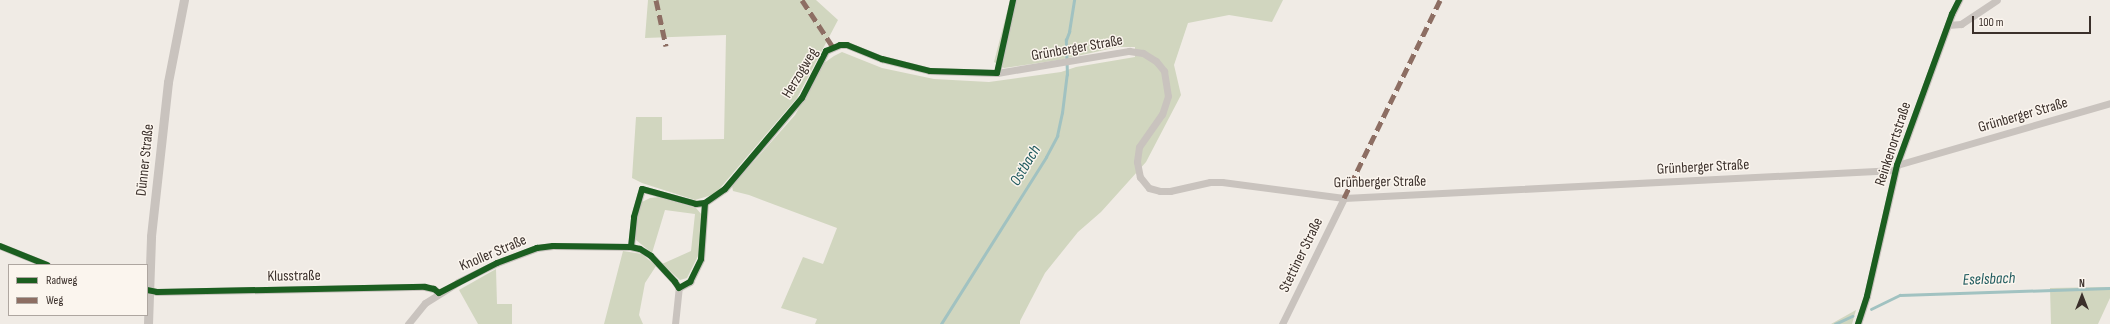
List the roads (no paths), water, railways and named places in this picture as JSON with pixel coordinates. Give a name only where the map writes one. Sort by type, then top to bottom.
[{"type":"street","name":"Dünner Straße","points":[[148,324],[151,236],[168,77],[184,0]]},
{"type":"street","points":[[997,73],[1014,0]]},
{"type":"street","name":"Reinkenortstraße","points":[[1858,324],[1867,296],[1896,168],[1948,25],[1959,0]]},
{"type":"street","points":[[1948,25],[1961,24],[1997,0]]},
{"type":"street","name":"Herzogweg","points":[[705,203],[725,189],[766,142],[802,98],[826,51],[833,47],[847,45],[882,59],[930,71],[997,73]]},
{"type":"street","name":"Grünberger Straße","points":[[997,73],[1059,64],[1129,51],[1143,53],[1156,62],[1164,71],[1168,96],[1162,114],[1139,147],[1137,162],[1140,177],[1149,188],[1160,191],[1170,191],[1210,182],[1222,182],[1344,198],[1896,168],[2110,103]]},
{"type":"street","points":[[631,247],[634,216],[642,189],[696,204],[705,203],[701,259],[690,282],[679,288],[675,324]]},
{"type":"street","name":"Stettiner Straße","points":[[1282,324],[1344,198]]},
{"type":"street","points":[[0,246],[45,264]]},
{"type":"street","name":"Knoller Straße","points":[[408,324],[425,303],[439,293],[497,263],[536,248],[553,246],[631,247],[640,249],[651,256],[679,288]]},
{"type":"street","name":"Klusstraße","points":[[148,290],[156,292],[425,287],[434,288],[439,293]]},
{"type":"waterway","name":"Ostbach","points":[[941,324],[1046,157],[1057,136],[1062,113],[1067,75],[1066,40],[1069,32],[1074,0]]},
{"type":"waterway","name":"Eselsbach","points":[[1871,309],[1900,295],[2110,288]]},
{"type":"waterway","name":"Eselsbach","points":[[1835,324],[1852,316]]}]
